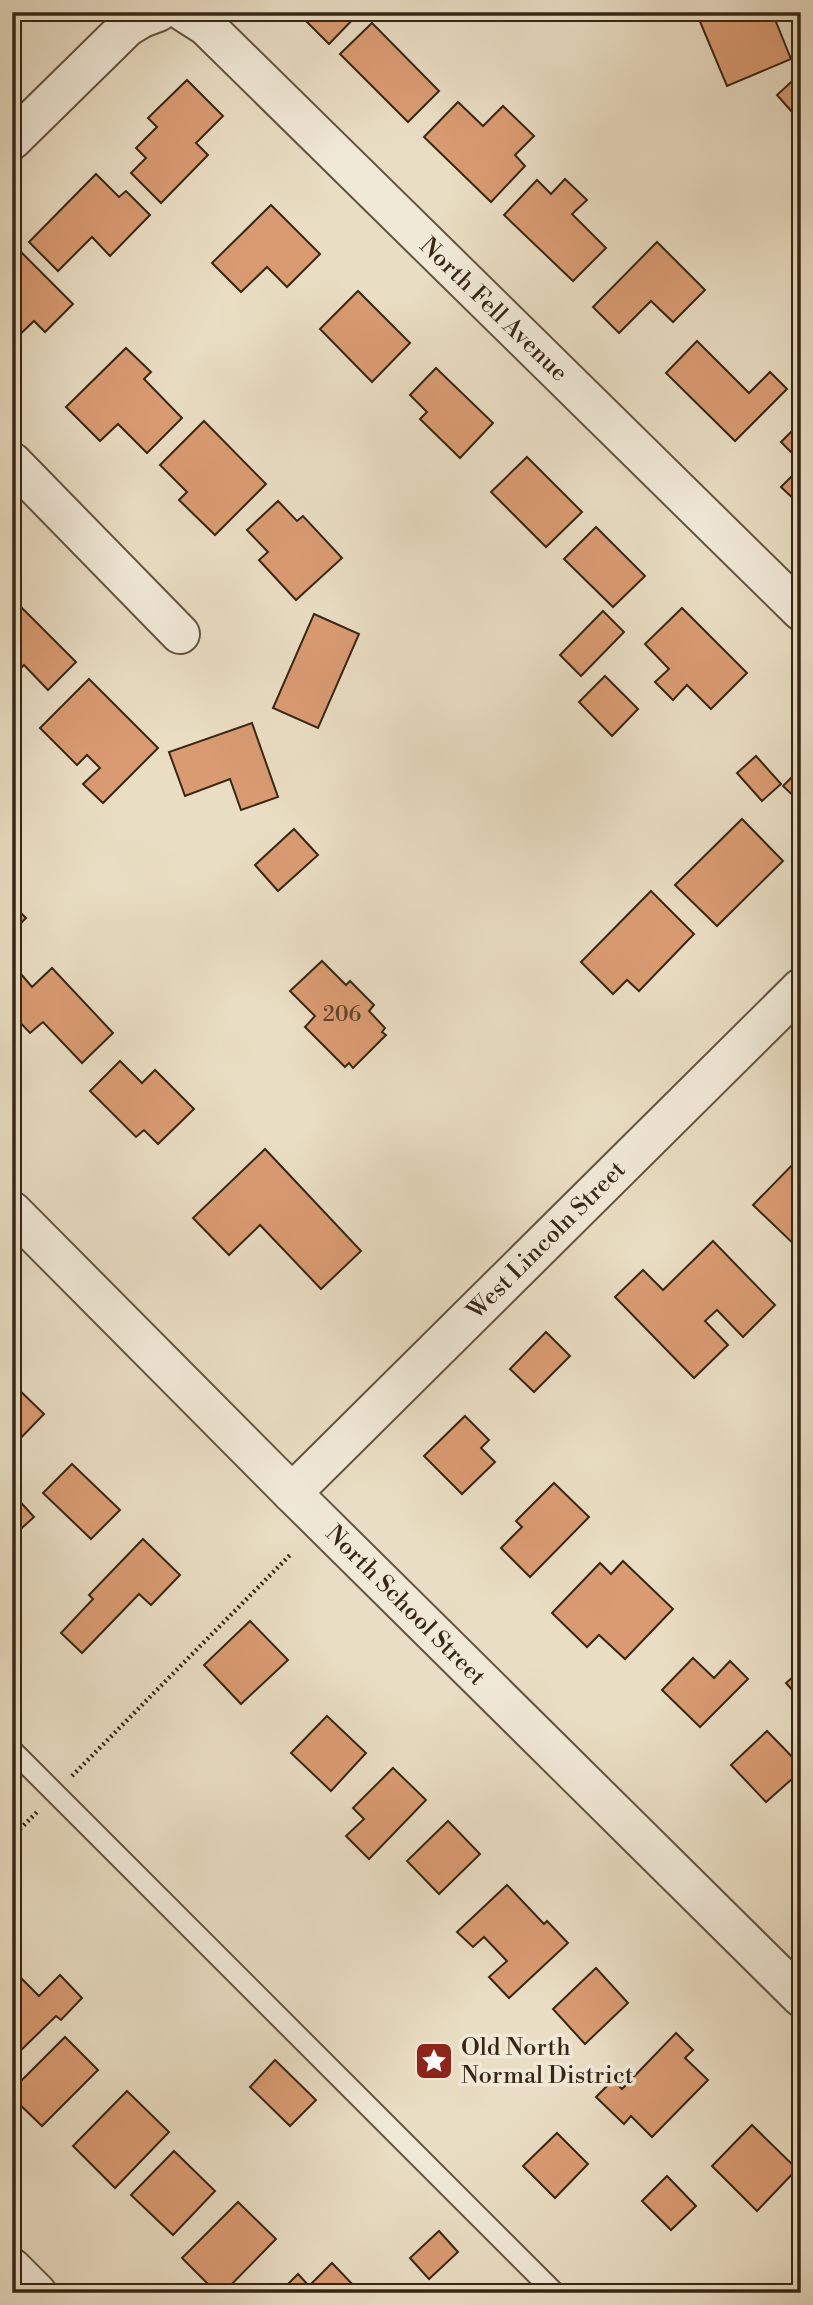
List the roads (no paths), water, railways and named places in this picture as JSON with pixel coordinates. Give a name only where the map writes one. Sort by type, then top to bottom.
[{"type":"street","points":[[12,140],[127,27],[158,12]]},
{"type":"street","name":"North Fell Avenue","points":[[184,12],[206,26],[801,611]]},
{"type":"street","points":[[12,462],[180,634]]},
{"type":"street","name":"West Lincoln Street","points":[[292,1493],[801,988]]},
{"type":"street","name":"North School Street","points":[[12,1211],[292,1493],[801,1997]]},
{"type":"street","points":[[12,2268],[37,2293]]},
{"type":"lane","points":[[12,1750],[555,2293]]},
{"type":"place","name":"Old North Normal District","points":[[434,2061]]}]
